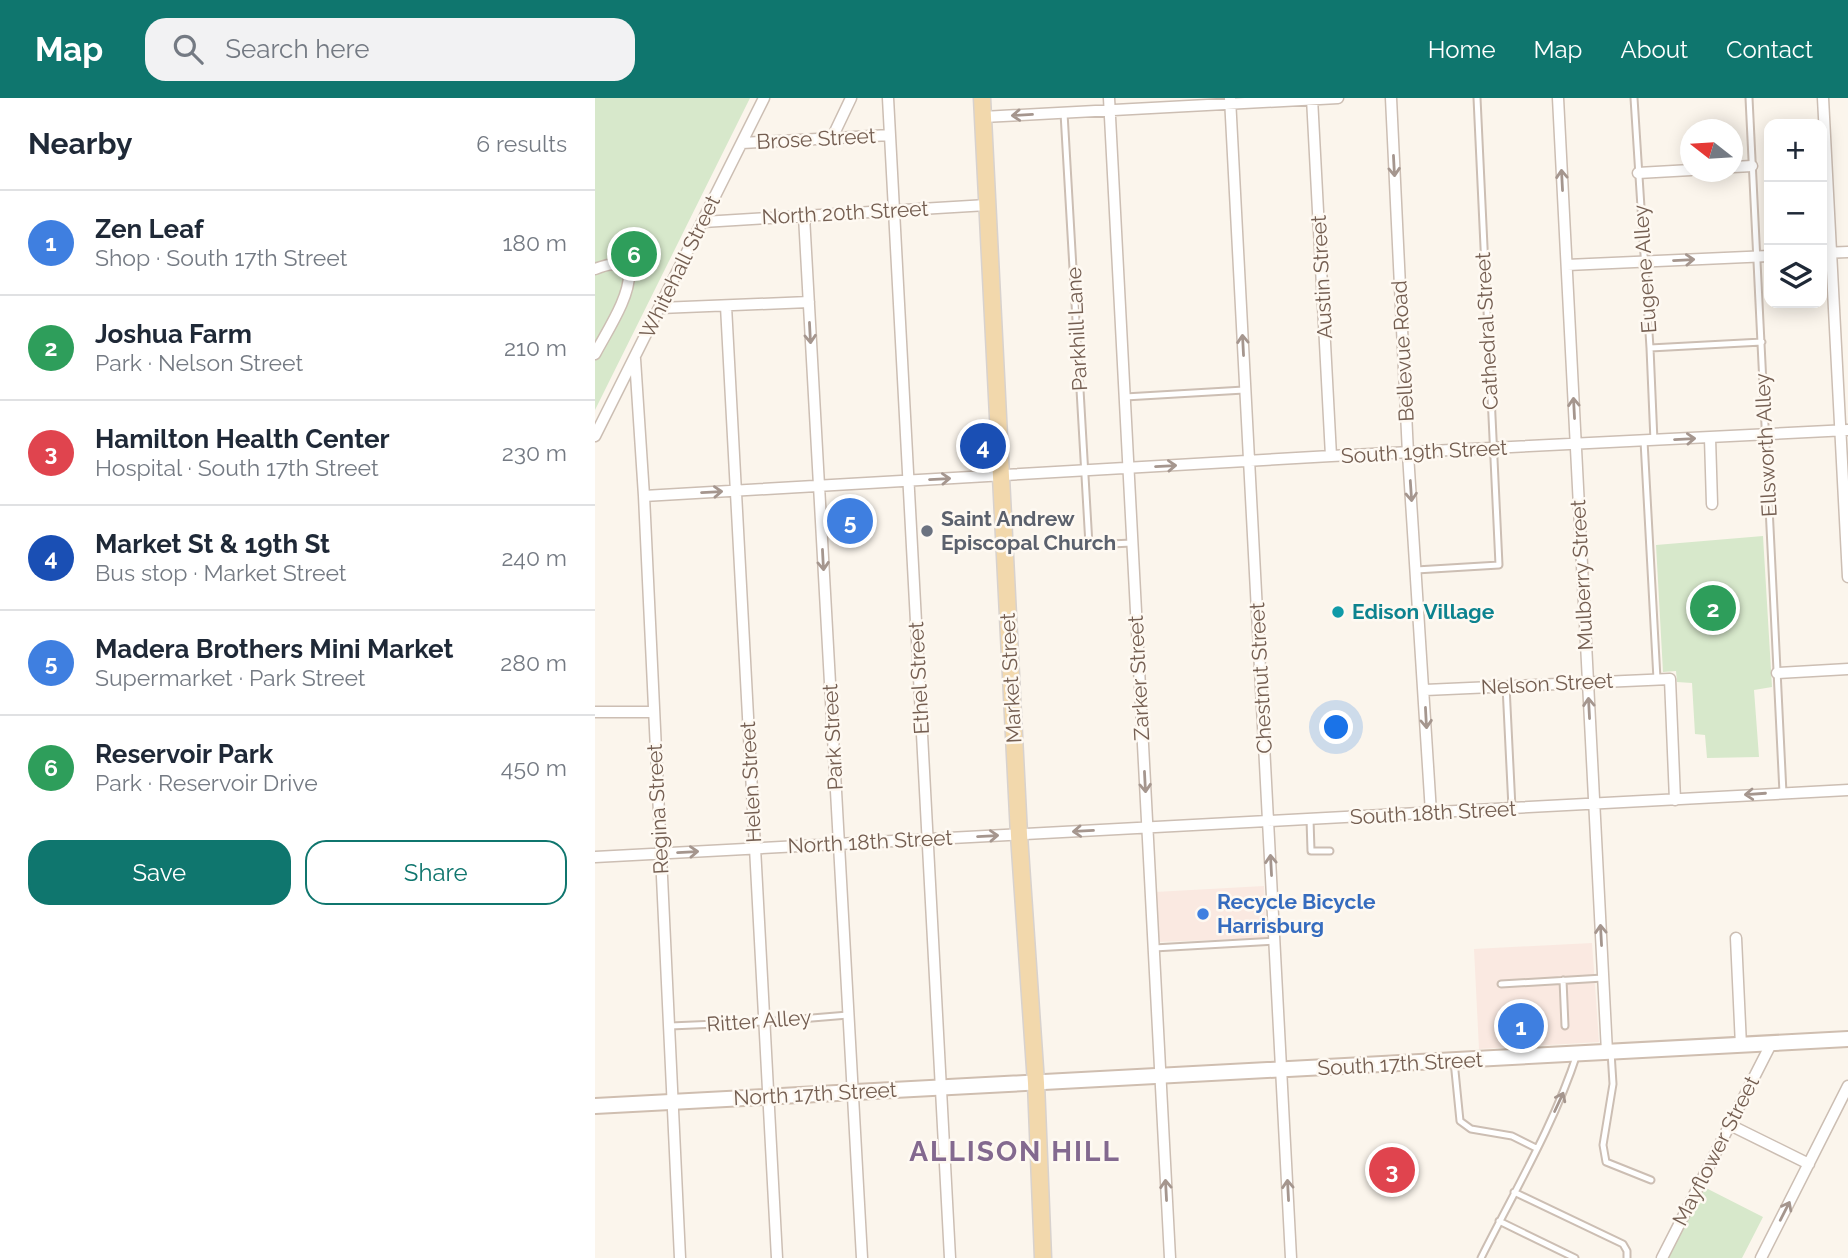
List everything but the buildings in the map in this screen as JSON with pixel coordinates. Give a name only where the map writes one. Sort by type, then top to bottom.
[{"type":"main road","name":"Market Street","points":[[982,98],[1019,835],[1036,1083],[1043,1258]]},
{"type":"main road","name":"South 17th Street","points":[[1036,1083],[1848,1039]]},
{"type":"main road","name":"North 17th Street","points":[[595,1106],[1036,1083]]},
{"type":"street","name":"Whitehall Street","points":[[595,436],[764,98]]},
{"type":"street","points":[[832,138],[851,98]]},
{"type":"street","name":"Ethel Street","points":[[888,98],[950,1258]]},
{"type":"street","name":"Zarker Street","points":[[1109,98],[1170,1258]]},
{"type":"street","points":[[983,117],[1231,101],[1338,98]]},
{"type":"street","name":"Bellevue Road","points":[[1391,98],[1408,454],[1431,813]]},
{"type":"street","name":"Mulberry Street","points":[[1558,98],[1609,1052]]},
{"type":"street","points":[[1823,98],[1826,245]]},
{"type":"street","name":"Austin Street","points":[[1313,99],[1331,456]]},
{"type":"street","name":"Chestnut Street","points":[[1231,101],[1291,1258]]},
{"type":"street","name":"Brose Street","points":[[742,143],[890,135]]},
{"type":"street","points":[[1743,166],[1752,166]]},
{"type":"street","points":[[1638,173],[1680,171]]},
{"type":"street","name":"North 20th Street","points":[[703,222],[987,205]]},
{"type":"street","name":"Park Street","points":[[804,216],[862,1258]]},
{"type":"street","points":[[1827,253],[1848,252]]},
{"type":"street","points":[[1567,265],[1764,256]]},
{"type":"street","points":[[1827,263],[1844,430],[1848,577]]},
{"type":"street","points":[[595,270],[610,264],[622,265],[629,271],[630,281],[595,354]]},
{"type":"street","points":[[660,308],[809,302]]},
{"type":"street","name":"Helen Street","points":[[726,306],[777,1258]]},
{"type":"street","name":"Regina Street","points":[[635,359],[644,496],[680,1258]]},
{"type":"street","name":"South 19th Street","points":[[644,496],[1331,456],[1844,430]]},
{"type":"street","points":[[1710,438],[1712,504]]},
{"type":"street","points":[[1777,673],[1848,669]]},
{"type":"street","name":"Nelson Street","points":[[1425,690],[1670,679],[1675,800]]},
{"type":"street","points":[[595,712],[653,712]]},
{"type":"street","name":"South 18th Street","points":[[1019,835],[1848,790]]},
{"type":"street","name":"North 18th Street","points":[[595,857],[1019,835]]},
{"type":"street","points":[[1736,938],[1741,1046]]},
{"type":"street","name":"Mayflower Street","points":[[1662,1258],[1771,1044]]},
{"type":"street","points":[[1761,1258],[1848,1086]]},
{"type":"street","points":[[1730,1125],[1809,1164]]},
{"type":"lane","name":"Cathedral Street","points":[[1416,570],[1500,565],[1477,98]]},
{"type":"lane","name":"Eugene Alley","points":[[1634,98],[1650,348],[1649,441],[1657,679]]},
{"type":"lane","name":"Ellsworth Alley","points":[[1749,98],[1783,793]]},
{"type":"lane","name":"Parkhill Lane","points":[[1064,113],[1089,545],[1132,543]]},
{"type":"lane","points":[[1650,348],[1762,342]]},
{"type":"lane","points":[[1125,397],[1246,390]]},
{"type":"lane","points":[[1506,686],[1513,808]]},
{"type":"lane","points":[[1310,819],[1311,851],[1330,851]]},
{"type":"lane","points":[[1154,948],[1275,941]]},
{"type":"lane","points":[[1501,984],[1603,978]]},
{"type":"lane","points":[[1563,980],[1565,1026]]},
{"type":"lane","name":"Ritter Alley","points":[[669,1026],[848,1015]]},
{"type":"lane","points":[[1609,1052],[1613,1084],[1603,1145],[1606,1162],[1651,1180]]},
{"type":"lane","points":[[1491,1258],[1482,1256],[1568,1082],[1577,1054]]},
{"type":"lane","points":[[1454,1061],[1460,1121],[1471,1129],[1512,1136],[1536,1148]]},
{"type":"lane","points":[[1514,1192],[1623,1244],[1627,1258]]},
{"type":"lane","points":[[1499,1221],[1574,1258]]},
{"type":"shaded area","name":"Recycle Bicycle Harrisburg","points":[[1264,886],[1267,938],[1157,942],[1155,892]]},
{"type":"shaded area","points":[[1592,943],[1599,1042],[1479,1049],[1474,949]]},
{"type":"green space","points":[[595,98],[750,98],[595,410]]},
{"type":"green space","points":[[1763,536],[1772,687],[1754,690],[1759,757],[1707,758],[1705,735],[1695,734],[1692,683],[1677,682],[1676,671],[1663,672],[1656,545]]},
{"type":"green space","points":[[1704,1187],[1763,1217],[1742,1258],[1667,1258]]},
{"type":"place","name":"Reservoir Park","points":[[634,254]]},
{"type":"place","name":"Market St & 19th St","points":[[983,446]]},
{"type":"place","name":"Madera Brothers Mini Market","points":[[850,521]]},
{"type":"place","name":"Saint Andrew Episcopal Church","points":[[927,531]]},
{"type":"place","name":"Joshua Farm","points":[[1713,608]]},
{"type":"place","name":"Edison Village","points":[[1338,612]]},
{"type":"place","name":"Recycle Bicycle Harrisburg","points":[[1203,914]]},
{"type":"place","name":"Zen Leaf","points":[[1521,1026]]},
{"type":"place","name":"Hamilton Health Center","points":[[1392,1170]]},
{"type":"district","name":"ALLISON HILL","points":[[1015,1151]]}]
